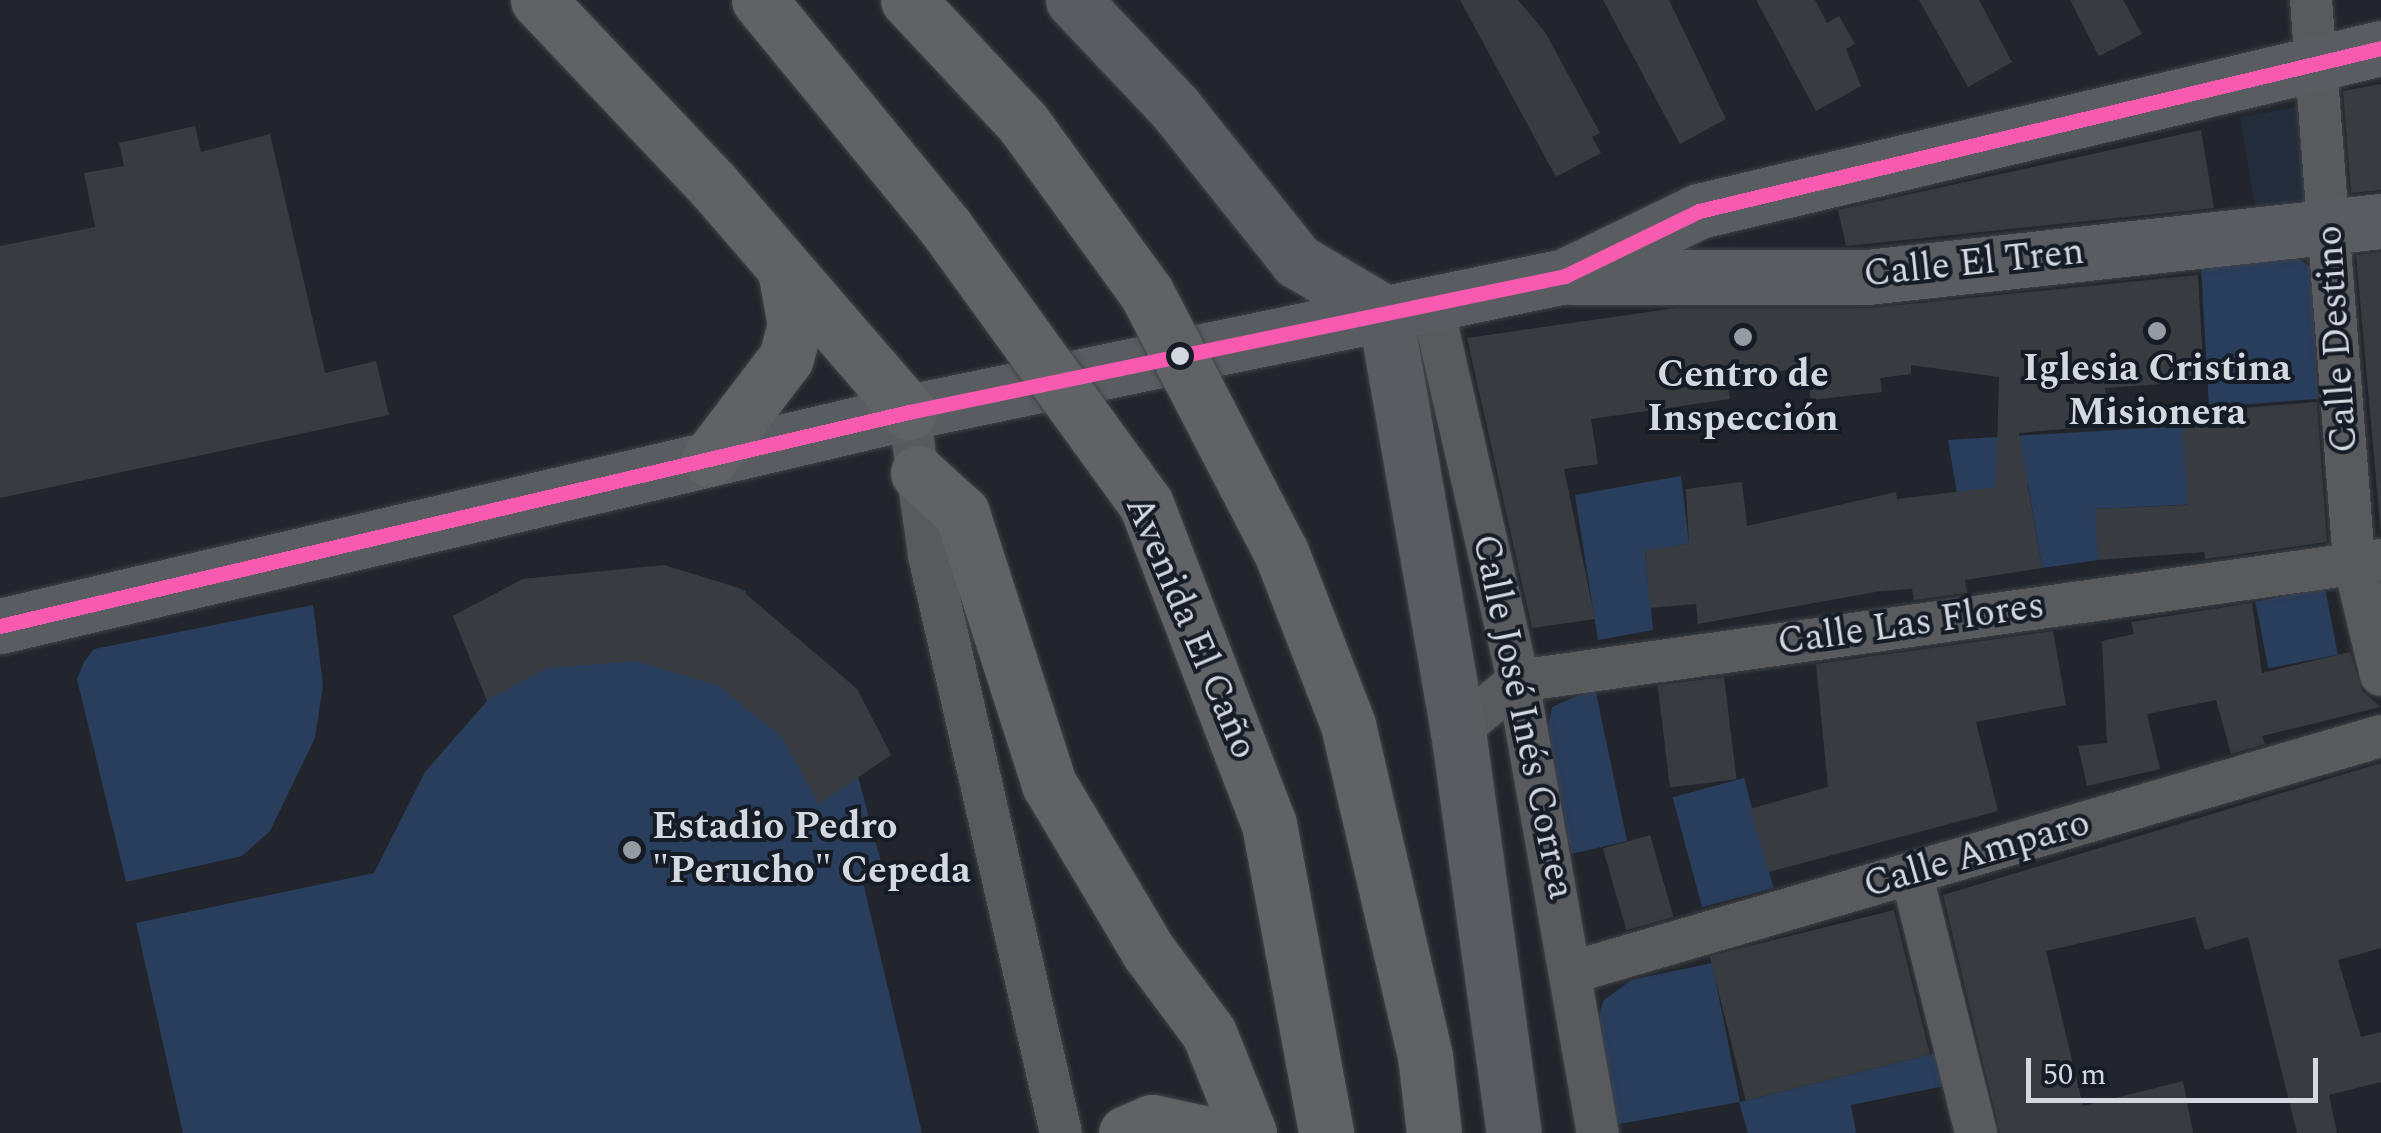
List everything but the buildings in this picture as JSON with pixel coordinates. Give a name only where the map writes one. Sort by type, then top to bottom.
[{"type":"highway","points":[[538,0],[714,185],[786,276],[910,412]]},
{"type":"highway","name":"Avenida El Caño","points":[[759,0],[946,228],[1146,504],[1269,824],[1326,1133]]},
{"type":"highway","points":[[908,0],[1022,123],[1146,292],[1281,552],[1348,725],[1422,1036],[1434,1133]]},
{"type":"highway","points":[[709,458],[786,358],[795,326],[786,276]]},
{"type":"highway","points":[[918,472],[962,513],[1049,784],[1148,951],[1209,1033],[1249,1133]]},
{"type":"highway","points":[[1126,1133],[1152,1122],[1202,1133]]},
{"type":"main road","points":[[1073,0],[1175,108],[1297,261],[1408,308]]},
{"type":"main road","points":[[0,626],[910,412],[1564,276],[1699,211],[2381,48]]},
{"type":"main road","name":"Calle El Tren","points":[[1564,276],[1867,277],[2356,223]]},
{"type":"main road","points":[[1408,308],[1458,731],[1514,1133]]},
{"type":"street","name":"Calle Destino","points":[[2311,0],[2310,65],[2356,223],[2367,561],[2381,675]]},
{"type":"street","name":"Calle José Inés Correa","points":[[1408,308],[1518,681],[1573,972],[1598,1133]]},
{"type":"street","points":[[910,412],[928,555],[1061,1133]]},
{"type":"street","name":"Calle Las Flores","points":[[1518,681],[2367,561]]},
{"type":"street","points":[[1458,731],[1518,681]]},
{"type":"street","name":"Calle Amparo","points":[[1573,972],[2381,736]]},
{"type":"street","points":[[1912,876],[1976,1133]]},
{"type":"shaded area","points":[[2298,107],[2314,199],[2256,209],[2240,117]]},
{"type":"shaded area","points":[[2293,254],[2311,268],[2318,399],[2209,407],[2201,265]]},
{"type":"shaded area","points":[[2182,426],[2198,504],[2096,509],[2098,560],[2042,568],[2028,483],[1957,493],[1948,440]]},
{"type":"shaded area","points":[[1681,476],[1689,544],[1645,551],[1653,630],[1598,640],[1575,495]]},
{"type":"shaded area","name":"Estadio Pedro \"Perucho\" Cepeda","points":[[666,566],[746,591],[743,602],[762,608],[857,689],[891,755],[857,773],[883,869],[863,882],[922,1133],[183,1133],[136,923],[374,873],[425,772],[487,701],[453,616],[523,579]]},
{"type":"shaded area","points":[[2325,588],[2338,655],[2268,668],[2255,602]]},
{"type":"shaded area","points":[[313,605],[323,685],[315,738],[270,831],[242,856],[126,882],[77,679],[84,662],[94,649]]},
{"type":"shaded area","points":[[1595,688],[1627,841],[1571,854],[1548,728],[1552,707]]},
{"type":"shaded area","points":[[1744,778],[1774,888],[1702,907],[1673,797]]},
{"type":"shaded area","points":[[1712,963],[1740,1102],[1936,1053],[1944,1086],[1851,1105],[1856,1133],[1748,1133],[1739,1102],[1614,1125],[1597,1025],[1603,1001],[1631,980]]},
{"type":"transit line","points":[[0,626],[909,412],[1565,276],[1699,211],[2381,48]]},
{"type":"place","name":"Iglesia Cristina Misionera","points":[[2157,331]]},
{"type":"place","name":"Centro de Inspección","points":[[1743,337]]},
{"type":"place","name":"Estadio Pedro \"Perucho\" Cepeda","points":[[632,850]]}]
